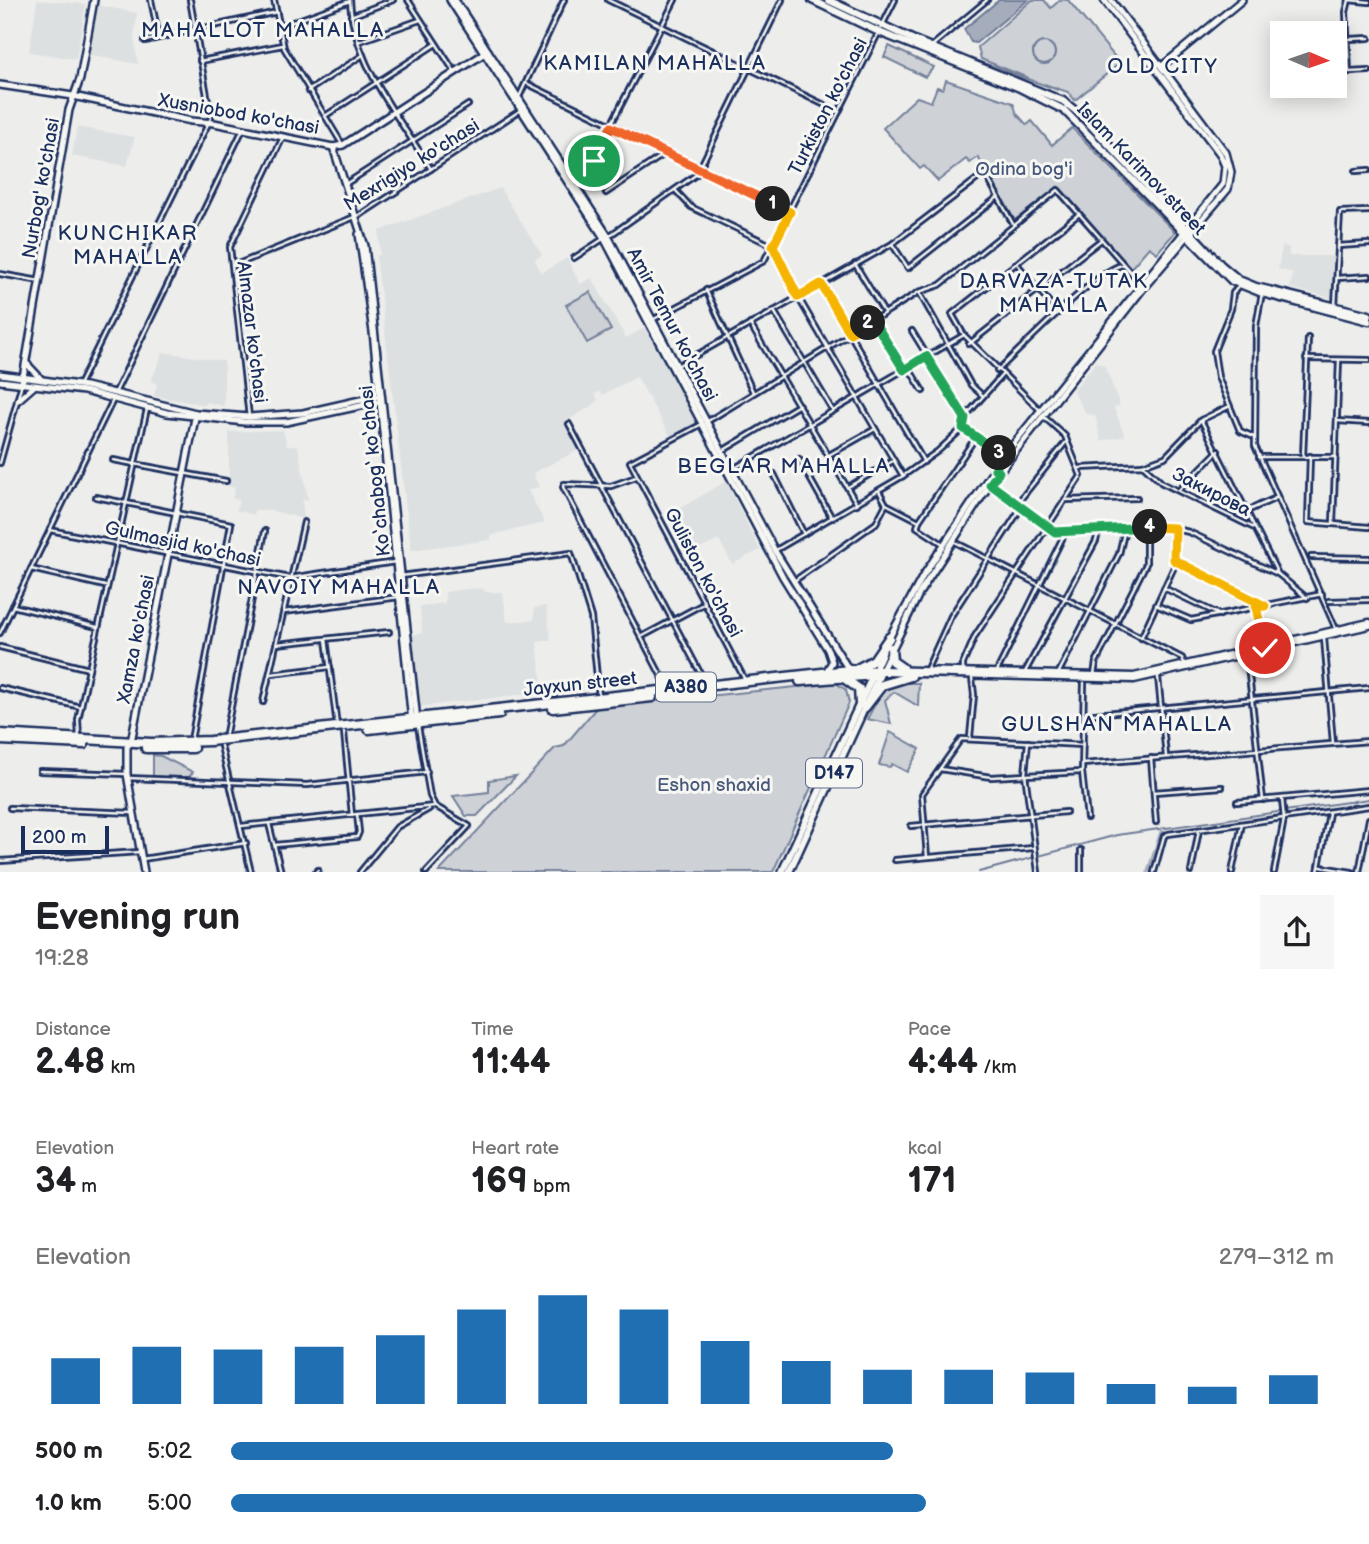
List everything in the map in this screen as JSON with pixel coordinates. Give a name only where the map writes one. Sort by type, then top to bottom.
[{"type":"highway","name":"Jayxun street","points":[[911,673],[926,671],[1134,678],[1337,631],[1369,627]]},
{"type":"highway","name":"Jayxun street","points":[[0,734],[80,738],[177,749],[852,670],[972,678],[1119,683],[1158,677],[1369,627]]},
{"type":"highway","points":[[852,670],[874,660],[889,638]]},
{"type":"highway","points":[[891,648],[895,666],[911,673]]},
{"type":"highway","name":"Jayxun street","points":[[596,699],[878,672]]},
{"type":"highway","points":[[863,705],[882,685],[911,673]]},
{"type":"highway","points":[[834,677],[854,683],[859,689],[863,705]]},
{"type":"highway","name":"Jayxun street","points":[[0,740],[129,744],[223,743]]},
{"type":"main road","name":"Nurbog' ko'chasi","points":[[23,380],[73,96],[80,79],[92,0]]},
{"type":"main road","name":"Amir Temur ko'chasi","points":[[452,0],[519,96],[578,188],[653,319],[783,577],[831,656],[831,666],[825,672]]},
{"type":"main road","name":"Islam Karimov street","points":[[812,0],[1007,80],[1045,91],[1072,107],[1220,272],[1240,285],[1262,293],[1369,321]]},
{"type":"main road","name":"Islam Karimov street","points":[[828,0],[881,29],[1007,80]]},
{"type":"main road","points":[[1104,0],[1160,67]]},
{"type":"main road","points":[[1111,0],[1228,157],[1231,177],[1225,194],[1141,284],[1114,321]]},
{"type":"main road","points":[[1160,67],[1242,0]]},
{"type":"main road","name":"Amir Temur ko'chasi","points":[[487,52],[521,110],[606,237],[775,551],[852,670]]},
{"type":"main road","name":"Xusniobod ko'chasi","points":[[0,85],[73,96],[333,147],[343,145],[487,52]]},
{"type":"main road","name":"Ko‘chabog‘ ko‘chasi","points":[[333,147],[365,246],[374,311],[379,399],[395,562],[406,637]]},
{"type":"main road","name":"Islam Karimov street","points":[[1187,233],[1239,280],[1369,315]]},
{"type":"main road","points":[[878,672],[889,638],[943,544],[997,470],[1187,233]]},
{"type":"main road","points":[[26,363],[43,380]]},
{"type":"main road","points":[[0,374],[37,385],[114,396],[147,409],[196,416],[286,422],[379,399]]},
{"type":"main road","points":[[0,381],[43,380],[79,385],[196,416],[284,416],[379,399]]},
{"type":"main road","points":[[18,400],[37,385]]},
{"type":"main road","name":"Ko‘chabog‘ ko‘chasi","points":[[379,399],[414,720]]},
{"type":"main road","points":[[878,672],[920,592],[990,484],[1003,457],[1042,413]]},
{"type":"main road","name":"Xamza ko'chasi","points":[[144,872],[127,776],[129,744],[196,416]]},
{"type":"main road","name":"D147","points":[[789,872],[878,672]]},
{"type":"main road","name":"D147","points":[[782,872],[863,705]]},
{"type":"street","points":[[151,0],[159,38]]},
{"type":"street","points":[[79,385],[211,118],[190,0]]},
{"type":"street","points":[[274,0],[283,45],[308,91],[343,145]]},
{"type":"street","points":[[351,16],[393,0]]},
{"type":"street","points":[[408,0],[455,72]]},
{"type":"street","points":[[519,96],[564,0]]},
{"type":"street","points":[[608,0],[839,113]]},
{"type":"street","points":[[578,188],[675,0]]},
{"type":"street","points":[[574,258],[700,170],[782,0]]},
{"type":"street","name":"Turkiston ko'chasi","points":[[653,319],[760,265],[773,246],[895,0]]},
{"type":"street","points":[[931,47],[986,0]]},
{"type":"street","points":[[1369,2],[1349,0],[1346,12],[1350,39],[1349,72],[1369,71]]},
{"type":"street","points":[[279,27],[350,1],[351,16],[363,55],[377,83],[431,169]]},
{"type":"street","points":[[145,41],[277,12]]},
{"type":"street","points":[[359,42],[420,20]]},
{"type":"street","points":[[1350,39],[1369,38]]},
{"type":"street","points":[[325,116],[436,44]]},
{"type":"street","points":[[200,61],[283,45]]},
{"type":"street","points":[[308,91],[363,55]]},
{"type":"street","points":[[526,83],[611,127],[790,212]]},
{"type":"street","points":[[344,184],[468,105]]},
{"type":"street","name":"Mexrigiyo ko'chasi","points":[[233,267],[356,217],[521,110]]},
{"type":"street","points":[[0,633],[243,129]]},
{"type":"street","name":"Almazar ko'chasi","points":[[249,417],[230,247],[283,137]]},
{"type":"street","points":[[606,193],[666,153]]},
{"type":"street","points":[[1356,171],[1369,170]]},
{"type":"street","points":[[677,366],[892,244],[985,173],[1013,224]]},
{"type":"street","points":[[675,190],[691,207],[773,246],[798,297],[903,476]]},
{"type":"street","points":[[668,690],[563,487],[564,484],[611,486],[636,477],[630,462],[705,422],[919,292],[940,285],[1058,190],[1141,284]]},
{"type":"street","points":[[892,244],[908,268],[998,197]]},
{"type":"street","points":[[1335,306],[1340,212],[1369,211]]},
{"type":"street","points":[[963,673],[963,664],[975,636],[1078,483],[1080,468],[1067,440],[969,344],[952,314],[1079,214]]},
{"type":"street","points":[[969,344],[1102,239]]},
{"type":"street","points":[[1338,246],[1369,244]]},
{"type":"street","points":[[855,264],[884,313]]},
{"type":"street","points":[[1017,264],[1058,313]]},
{"type":"street","points":[[997,371],[1058,313],[1110,269],[1123,264]]},
{"type":"street","points":[[0,274],[40,281]]},
{"type":"street","points":[[1337,278],[1369,276]]},
{"type":"street","points":[[821,284],[924,462]]},
{"type":"street","points":[[1240,285],[1233,293],[1214,351],[1218,377],[1240,431],[1254,437]]},
{"type":"street","points":[[706,290],[753,392]]},
{"type":"street","points":[[919,292],[971,385],[983,396]]},
{"type":"street","points":[[1262,293],[1256,326],[1254,437],[1258,457],[1337,631]]},
{"type":"street","points":[[774,311],[833,411]]},
{"type":"street","points":[[873,320],[904,370]]},
{"type":"street","points":[[750,324],[857,504]]},
{"type":"street","points":[[912,331],[965,418]]},
{"type":"street","points":[[733,469],[964,335]]},
{"type":"street","points":[[1303,456],[1308,338]]},
{"type":"street","points":[[1306,359],[1369,360]]},
{"type":"street","points":[[1333,524],[1339,360]]},
{"type":"street","points":[[908,367],[923,391]]},
{"type":"street","points":[[775,551],[924,462],[963,428],[965,418],[1002,375]]},
{"type":"street","name":"Nurbog' ko'chasi","points":[[0,463],[23,380]]},
{"type":"street","points":[[723,450],[799,405]]},
{"type":"street","points":[[1080,468],[1143,465],[1165,457],[1201,420],[1229,407]]},
{"type":"street","points":[[80,738],[81,707],[97,627],[147,409]]},
{"type":"street","points":[[1201,420],[1278,574]]},
{"type":"street","points":[[1337,421],[1369,423]]},
{"type":"street","points":[[569,424],[706,685]]},
{"type":"street","points":[[963,428],[1003,457]]},
{"type":"street","points":[[829,455],[875,429]]},
{"type":"street","points":[[943,544],[917,527],[976,437]]},
{"type":"street","points":[[1016,505],[1067,440]]},
{"type":"street","points":[[1178,491],[1183,482],[1218,450]]},
{"type":"street","points":[[1310,456],[1308,523],[1369,527]]},
{"type":"street","points":[[1258,457],[1336,457]]},
{"type":"street","points":[[799,459],[832,518]]},
{"type":"street","points":[[113,460],[226,481]]},
{"type":"street","points":[[847,487],[893,461]]},
{"type":"street","name":"Закирова","points":[[1143,465],[1178,491],[1254,528]]},
{"type":"street","points":[[774,474],[804,534]]},
{"type":"street","name":"Guliston ko'chasi","points":[[636,477],[745,681]]},
{"type":"street","points":[[990,484],[1046,527],[1065,533],[1146,527],[1175,528],[1278,574],[1307,598]]},
{"type":"street","points":[[879,491],[886,504]]},
{"type":"street","points":[[96,497],[231,524],[190,743]]},
{"type":"street","points":[[1065,499],[1137,498]]},
{"type":"street","points":[[1247,511],[1276,498]]},
{"type":"street","points":[[886,504],[892,504],[919,521]]},
{"type":"street","points":[[793,582],[876,523],[886,504]]},
{"type":"street","points":[[926,671],[951,615],[1021,508]]},
{"type":"street","points":[[263,702],[304,522]]},
{"type":"street","points":[[1093,678],[1096,662],[1146,564],[1146,527]]},
{"type":"street","points":[[1141,638],[1174,560],[1175,528]]},
{"type":"street","points":[[1057,677],[1119,554],[1125,529]]},
{"type":"street","name":"Gulmasjid ko'chasi","points":[[50,530],[222,564],[258,574],[290,578],[395,562]]},
{"type":"street","points":[[251,872],[223,743],[265,531]]},
{"type":"street","points":[[1024,675],[1096,541],[1098,531]]},
{"type":"street","points":[[996,674],[1065,533]]},
{"type":"street","points":[[952,541],[986,561],[1182,658],[1185,666]]},
{"type":"street","points":[[399,576],[571,553],[591,617],[596,699]]},
{"type":"street","points":[[1311,557],[1369,558]]},
{"type":"street","points":[[1174,560],[1265,606]]},
{"type":"street","points":[[31,569],[106,586]]},
{"type":"street","points":[[1164,588],[1220,615]]},
{"type":"street","points":[[1156,605],[1191,620],[1322,594]]},
{"type":"street","points":[[282,612],[399,597]]},
{"type":"street","points":[[1329,601],[1369,600]]},
{"type":"street","points":[[642,637],[705,603]]},
{"type":"street","points":[[13,606],[97,627]]},
{"type":"street","points":[[1256,607],[1265,648]]},
{"type":"street","points":[[275,644],[388,632]]},
{"type":"street","points":[[1324,638],[1333,744]]},
{"type":"street","points":[[275,845],[357,837],[359,832],[326,639]]},
{"type":"street","points":[[0,647],[89,669]]},
{"type":"street","points":[[1247,657],[1263,800]]},
{"type":"street","points":[[269,674],[330,667]]},
{"type":"street","points":[[1158,677],[1166,756]]},
{"type":"street","points":[[970,737],[974,695],[972,678]]},
{"type":"street","points":[[1084,683],[1082,772],[1087,818]]},
{"type":"street","points":[[0,688],[81,707]]},
{"type":"street","points":[[1084,715],[1369,688]]},
{"type":"street","points":[[414,720],[430,796],[435,806],[469,826],[426,872]]},
{"type":"street","points":[[927,857],[922,793],[961,739],[970,737],[1083,744]]},
{"type":"street","points":[[1083,764],[1369,741]]},
{"type":"street","points":[[1028,742],[1025,774],[1038,872]]},
{"type":"street","points":[[1151,758],[1156,822]]},
{"type":"street","points":[[940,769],[991,777],[1082,772]]},
{"type":"street","points":[[40,771],[307,785],[427,772]]},
{"type":"street","points":[[1154,792],[1222,787]]},
{"type":"street","points":[[1237,803],[1369,790]]},
{"type":"street","points":[[1274,872],[1284,818],[1282,798]]},
{"type":"street","points":[[360,872],[397,827],[435,806]]},
{"type":"street","points":[[1154,872],[1164,836],[1369,806]]},
{"type":"street","points":[[10,808],[134,813]]},
{"type":"street","points":[[241,826],[430,808]]},
{"type":"street","points":[[911,826],[1066,812]]},
{"type":"street","points":[[1318,872],[1329,813]]},
{"type":"street","points":[[1359,872],[1369,819]]},
{"type":"street","points":[[269,824],[281,872]]},
{"type":"street","points":[[1233,872],[1241,824]]},
{"type":"street","points":[[1191,872],[1199,830]]},
{"type":"street","points":[[0,861],[141,855],[246,843]]},
{"type":"street","points":[[895,860],[1033,848]]},
{"type":"street","points":[[1081,850],[1081,872]]},
{"type":"street","points":[[1319,867],[1352,872]]},
{"type":"shaded area","points":[[37,0],[86,4],[76,59],[29,52]]},
{"type":"shaded area","points":[[98,5],[137,13],[134,38],[138,64],[90,55]]},
{"type":"shaded area","points":[[77,127],[135,137],[127,166],[72,156]]},
{"type":"shaded area","points":[[500,188],[542,255],[535,259],[541,273],[567,258],[580,284],[592,278],[626,338],[646,327],[697,424],[671,438],[637,377],[602,395],[600,392],[595,394],[598,400],[592,406],[565,422],[579,450],[533,473],[539,487],[528,490],[545,523],[491,536],[491,540],[411,550],[376,256],[380,255],[379,231]]},
{"type":"shaded area","points":[[1282,246],[1289,247],[1289,256],[1333,256],[1332,298],[1290,288],[1293,273],[1278,269]]},
{"type":"shaded area","points":[[163,352],[224,361],[224,406],[154,396],[157,384],[151,381]]},
{"type":"shaded area","points":[[1096,362],[1105,366],[1120,405],[1114,408],[1125,436],[1101,441],[1095,415],[1086,414],[1073,391]]},
{"type":"shaded area","points":[[283,430],[287,446],[298,446],[308,499],[302,501],[304,519],[269,510],[254,510],[254,515],[236,510],[239,500],[232,498],[235,488],[229,486],[229,432]]},
{"type":"shaded area","points":[[726,481],[760,550],[732,564],[719,540],[687,555],[667,516]]},
{"type":"shaded area","points":[[484,589],[485,592],[503,592],[507,622],[534,620],[534,608],[546,606],[551,640],[537,642],[543,692],[418,707],[412,635],[422,633],[420,606],[445,603],[445,592]]},
{"type":"green space","points":[[1032,0],[1044,0],[1051,8],[1060,0],[1068,0],[1120,63],[1075,100],[1068,92],[977,61],[1028,78],[981,59],[978,47]]},
{"type":"green space","points":[[889,46],[934,67],[925,77],[884,57]]},
{"type":"green space","name":"Odina bog'i","points":[[946,80],[1013,103],[1017,114],[1027,125],[1032,121],[1052,145],[1072,128],[1175,232],[1157,253],[1149,247],[1131,268],[1139,275],[1136,277],[1059,189],[1013,221],[978,157],[970,163],[966,159],[938,181],[924,166],[920,169],[883,128],[917,97],[931,102],[937,87],[943,89]]},
{"type":"green space","points":[[590,292],[611,330],[587,343],[566,305]]},
{"type":"green space","name":"Eshon shaxid","points":[[836,683],[846,690],[849,703],[773,872],[439,872],[555,748],[564,746],[597,707]]},
{"type":"green space","points":[[901,683],[919,683],[918,706],[894,692],[885,700],[891,724],[867,719],[884,688]]},
{"type":"green space","points":[[890,732],[920,749],[907,772],[892,764],[890,767],[879,765]]},
{"type":"green space","points":[[153,755],[161,756],[193,772],[189,777],[153,777]]},
{"type":"green space","points":[[516,776],[477,816],[466,816],[453,796],[489,792],[489,780]]},
{"type":"water","points":[[999,0],[1028,0],[976,43],[971,42],[964,29]]},
{"type":"waterway","points":[[1044,42],[1052,45],[1055,53],[1052,61],[1044,64],[1036,61],[1033,53],[1036,45],[1044,42]]},
{"type":"waterway","points":[[979,872],[1117,835],[1369,799]]},
{"type":"waterway","points":[[1148,872],[1162,829]]},
{"type":"district","name":"MAHALLOT MAHALLA","points":[[263,30]]},
{"type":"district","name":"KAMILAN MAHALLA","points":[[655,63]]},
{"type":"district","name":"OLD CITY","points":[[1163,66]]},
{"type":"district","name":"KUNCHIKAR MAHALLA","points":[[128,245]]},
{"type":"district","name":"DARVAZA-TUTAK MAHALLA","points":[[1054,293]]},
{"type":"district","name":"BEGLAR MAHALLA","points":[[784,466]]},
{"type":"district","name":"NAVOIY MAHALLA","points":[[339,587]]},
{"type":"district","name":"GULSHAN MAHALLA","points":[[1117,724]]},
{"type":"route","points":[[594,161],[611,127],[790,212],[773,246],[798,297],[821,284],[850,333],[873,320],[904,370],[926,356],[965,418],[963,428],[1003,457],[995,469],[999,472],[990,484],[1055,532],[1175,528],[1174,560],[1265,606],[1256,607],[1265,648]]}]
